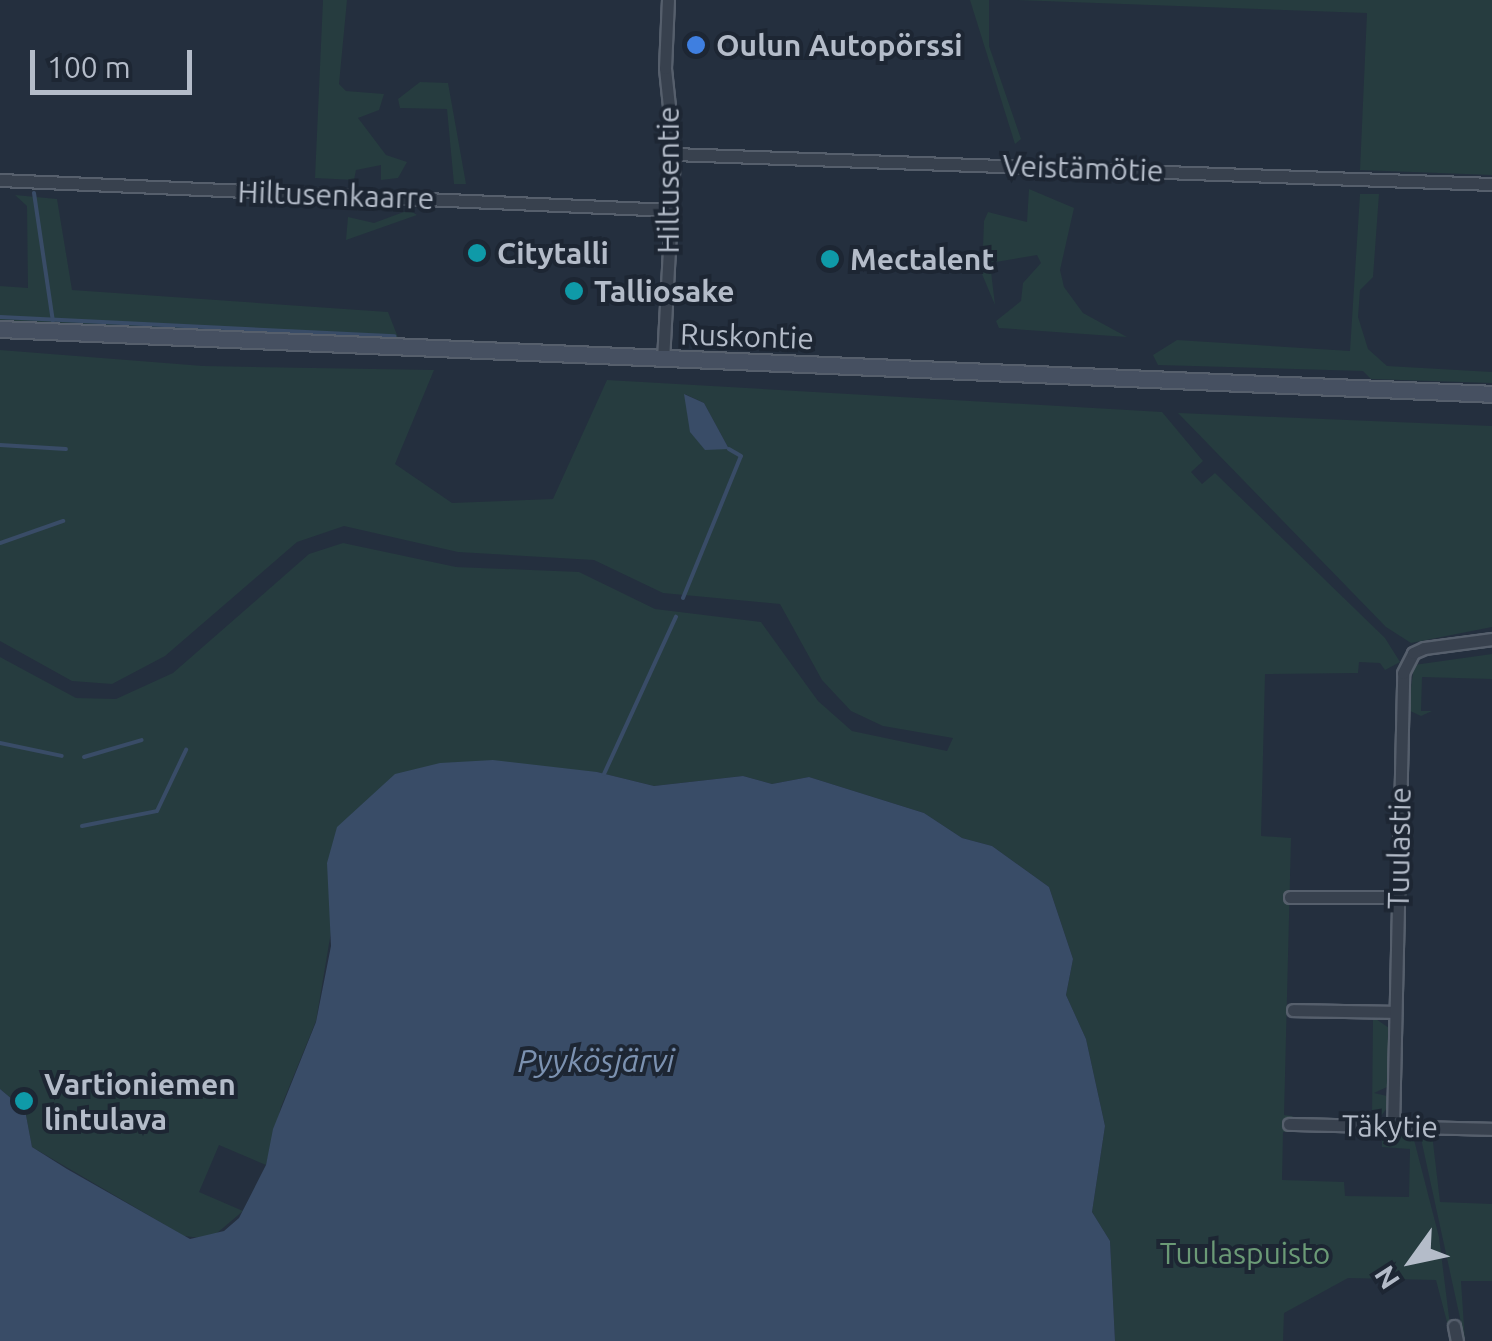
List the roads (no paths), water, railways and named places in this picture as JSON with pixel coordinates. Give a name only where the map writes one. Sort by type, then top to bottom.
[{"type":"main road","name":"Ruskontie","points":[[0,329],[1492,394]]},
{"type":"street","name":"Hiltusentie","points":[[664,360],[674,154],[665,68],[668,0]]},
{"type":"street","name":"Veistämötie","points":[[674,154],[1492,184]]},
{"type":"street","name":"Hiltusenkaarre","points":[[0,180],[672,210]]},
{"type":"street","name":"Tuulastie","points":[[1392,1126],[1403,674],[1413,653],[1424,648],[1492,638]]},
{"type":"street","points":[[1290,897],[1398,897]]},
{"type":"street","points":[[1293,1010],[1395,1012]]},
{"type":"street","name":"Täkytie","points":[[1289,1124],[1492,1129]]},
{"type":"street","points":[[1454,1326],[1457,1341]]},
{"type":"water","points":[[684,394],[704,403],[729,449],[705,450],[690,432]]},
{"type":"water","name":"Pyykösjärvi","points":[[493,760],[597,772],[654,786],[743,776],[772,784],[809,777],[924,813],[962,838],[992,846],[1049,887],[1073,959],[1066,995],[1086,1039],[1105,1126],[1092,1212],[1110,1241],[1115,1341],[0,1341],[0,1089],[25,1110],[32,1147],[190,1239],[224,1231],[239,1218],[266,1165],[273,1129],[316,1022],[331,946],[327,863],[337,827],[395,774],[440,763]]},
{"type":"waterway","points":[[34,193],[53,321]]},
{"type":"waterway","points":[[0,317],[395,336]]},
{"type":"waterway","points":[[0,445],[66,449]]},
{"type":"waterway","points":[[683,598],[741,456],[729,449]]},
{"type":"waterway","points":[[0,543],[63,521]]},
{"type":"waterway","points":[[604,774],[676,617]]},
{"type":"waterway","points":[[84,757],[142,740]]},
{"type":"waterway","points":[[0,743],[62,756]]},
{"type":"waterway","points":[[82,826],[157,811],[186,750]]},
{"type":"place","name":"Oulun Autopörssi","points":[[696,45]]},
{"type":"place","name":"Citytalli","points":[[477,253]]},
{"type":"place","name":"Mectalent","points":[[830,259]]},
{"type":"place","name":"Talliosake","points":[[574,291]]},
{"type":"place","name":"Vartioniemen lintulava","points":[[24,1101]]},
{"type":"park label","name":"Tuulaspuisto","points":[[1245,1253]]}]
